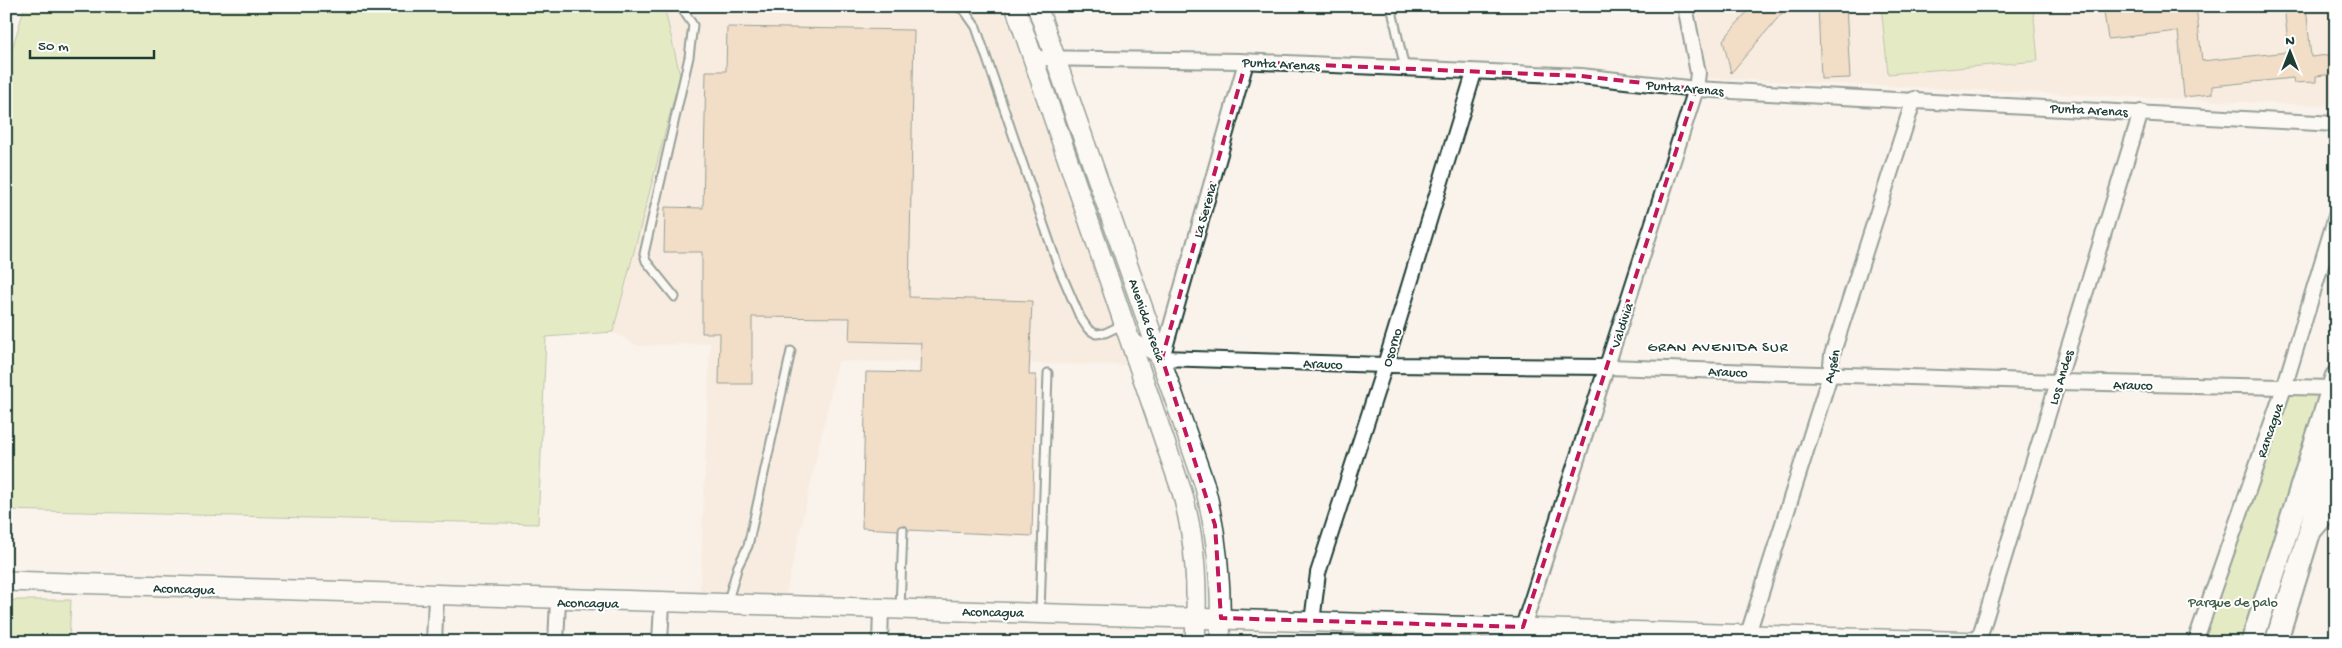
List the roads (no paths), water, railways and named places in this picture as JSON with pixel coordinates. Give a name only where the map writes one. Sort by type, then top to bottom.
[{"type":"main road","points":[[2252,642],[2324,482],[2334,383]]},
{"type":"main road","points":[[2276,642],[2336,437]]},
{"type":"main road","points":[[2310,531],[2323,516],[2336,510]]},
{"type":"street","name":"Avenida Grecia","points":[[1015,6],[1182,492],[1191,526],[1196,560],[1195,642]]},
{"type":"street","name":"Avenida Grecia","points":[[1038,6],[1204,483],[1215,525],[1219,562],[1220,642]]},
{"type":"street","name":"Valdivia","points":[[1522,635],[1696,89],[1698,73],[1685,6]]},
{"type":"street","name":"Punta Arenas","points":[[1033,58],[1246,62],[1581,76],[1696,89],[1914,99],[2336,124]]},
{"type":"street","name":"La Serena","points":[[1162,358],[1246,62]]},
{"type":"street","name":"Osorno","points":[[1312,622],[1318,573],[1385,365],[1474,73]]},
{"type":"street","name":"Aysén","points":[[1748,634],[1830,374],[1832,355],[1914,99]]},
{"type":"street","name":"Los Andes","points":[[1979,642],[2142,112]]},
{"type":"street","name":"Rancagua","points":[[2195,642],[2284,388],[2336,216]]},
{"type":"street","name":"Arauco","points":[[1127,331],[1162,358],[1385,365],[1608,366],[2284,388],[2334,383]]},
{"type":"street","name":"Aconcagua","points":[[6,581],[436,598],[1196,617],[1522,635],[1748,634],[1979,642]]},
{"type":"street","points":[[434,642],[436,598]]},
{"type":"street","points":[[556,642],[558,601]]},
{"type":"street","points":[[660,642],[662,604]]},
{"type":"street","points":[[880,642],[891,609]]},
{"type":"lane","points":[[675,297],[646,261],[644,254],[689,57],[693,25],[680,6]]},
{"type":"lane","points":[[955,6],[964,10],[976,27],[1058,266],[1080,317],[1088,329],[1096,334],[1127,331]]},
{"type":"lane","points":[[1391,6],[1405,69]]},
{"type":"lane","points":[[726,606],[738,566],[748,546],[792,351]]},
{"type":"lane","points":[[1040,612],[1048,373]]},
{"type":"lane","points":[[891,609],[903,530]]},
{"type":"district","name":"GRAN AVENIDA SUR","points":[[1718,346]]},
{"type":"park label","name":"Parque de palo","points":[[2233,601]]}]
